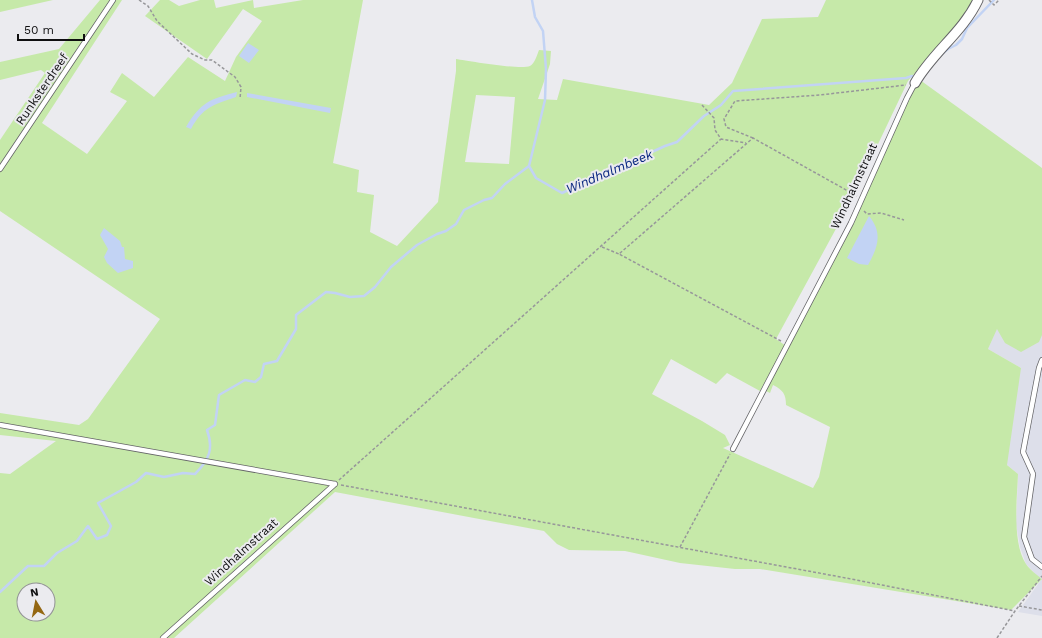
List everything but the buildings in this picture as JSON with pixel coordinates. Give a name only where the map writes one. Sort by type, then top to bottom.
[{"type":"street","name":"Windhalmstraat","points":[[915,84],[933,57],[962,26],[978,0]]},
{"type":"lane","name":"Runksterdreef","points":[[0,169],[113,0]]},
{"type":"lane","name":"Windhalmstraat","points":[[733,449],[862,199],[907,98],[915,84]]},
{"type":"lane","points":[[1042,360],[1039,368],[1023,452],[1033,474],[1024,537],[1032,559],[1042,567]]},
{"type":"lane","points":[[0,424],[335,484]]},
{"type":"lane","name":"Windhalmstraat","points":[[163,638],[335,484]]},
{"type":"path","points":[[139,0],[148,6],[157,21],[192,54],[205,60],[212,60],[235,77],[241,87],[240,98]]},
{"type":"path","points":[[989,0],[994,5],[999,0]]},
{"type":"path","points":[[862,199],[753,138],[726,127],[724,120],[735,101],[820,95],[915,84]]},
{"type":"path","points":[[702,105],[714,118],[715,130],[721,139],[746,143]]},
{"type":"path","points":[[619,254],[753,138]]},
{"type":"path","points":[[335,484],[602,247],[721,139]]},
{"type":"path","points":[[858,206],[867,214],[881,213],[904,220]]},
{"type":"path","points":[[602,247],[619,254],[788,345]]},
{"type":"path","points":[[680,547],[733,449]]},
{"type":"path","points":[[335,484],[680,547],[1015,611]]},
{"type":"path","points":[[997,638],[1015,611],[1042,576]]},
{"type":"path","points":[[1019,606],[1042,610]]},
{"type":"shaded area","points":[[1042,223],[1042,616],[1018,612],[1041,580],[1026,564],[1020,547],[1016,524],[1018,474],[964,429],[1021,368],[988,349]]},
{"type":"green space","points":[[0,0],[53,0],[0,12]]},
{"type":"green space","points":[[100,0],[122,0],[42,123],[87,154],[127,101],[110,92],[122,73],[154,97],[188,57],[225,81],[236,57],[262,21],[243,9],[207,59],[145,16],[160,0],[169,0],[179,6],[200,0],[214,0],[216,8],[253,0],[254,8],[303,0],[363,0],[333,163],[359,170],[357,192],[374,195],[370,232],[397,246],[438,202],[456,71],[456,59],[494,65],[524,67],[530,66],[533,63],[539,50],[551,51],[550,64],[538,99],[557,100],[563,79],[709,105],[732,83],[762,19],[818,17],[826,0],[974,0],[957,26],[908,81],[850,203],[776,339],[786,346],[760,391],[727,373],[716,384],[671,359],[652,394],[725,435],[730,445],[723,448],[813,488],[819,477],[830,427],[786,405],[785,395],[773,385],[770,393],[766,391],[861,204],[909,99],[920,80],[1042,168],[1042,335],[1039,342],[1021,352],[1005,343],[997,329],[988,349],[1021,368],[1007,465],[1018,474],[1016,520],[1019,545],[1022,555],[1026,564],[1042,579],[1011,610],[760,569],[735,569],[680,563],[625,551],[569,550],[557,544],[544,531],[335,492],[174,638],[0,638],[0,473],[10,474],[56,441],[0,435],[0,413],[79,425],[88,419],[160,319],[0,211],[0,140],[45,73],[41,70],[0,80],[0,62],[59,49]],"holes":[[[476,95],[515,97],[509,164],[465,162]]]},
{"type":"water","points":[[248,43],[259,50],[249,63],[239,56]]},
{"type":"water","points":[[237,92],[236,97],[204,111],[191,129],[186,127],[196,112],[207,103]]},
{"type":"water","points":[[247,93],[331,108],[330,113],[247,97]]},
{"type":"water","points":[[869,216],[876,228],[878,240],[868,265],[859,264],[847,258]]},
{"type":"water","points":[[104,228],[120,241],[122,247],[124,247],[125,259],[133,261],[133,268],[118,273],[107,263],[104,257],[108,249],[100,235]]},
{"type":"waterway","points":[[529,166],[545,100],[546,69],[543,31],[535,17],[532,0]]},
{"type":"waterway","name":"Windhalmbeek","points":[[943,53],[956,45],[962,39],[967,28],[994,0]]},
{"type":"waterway","name":"Windhalmbeek","points":[[0,592],[28,566],[44,566],[57,553],[77,541],[88,526],[97,539],[107,535],[111,526],[98,503],[136,482],[146,473],[164,477],[183,473],[195,474],[204,464],[209,454],[210,443],[207,430],[215,425],[219,395],[245,380],[255,382],[261,377],[264,364],[277,361],[296,329],[296,315],[326,292],[350,297],[364,296],[375,287],[391,267],[417,245],[437,234],[446,231],[456,224],[464,210],[484,200],[492,198],[505,184],[529,166],[536,178],[562,193],[665,146],[677,142],[704,116],[721,105],[733,91],[906,78],[912,76]]}]
